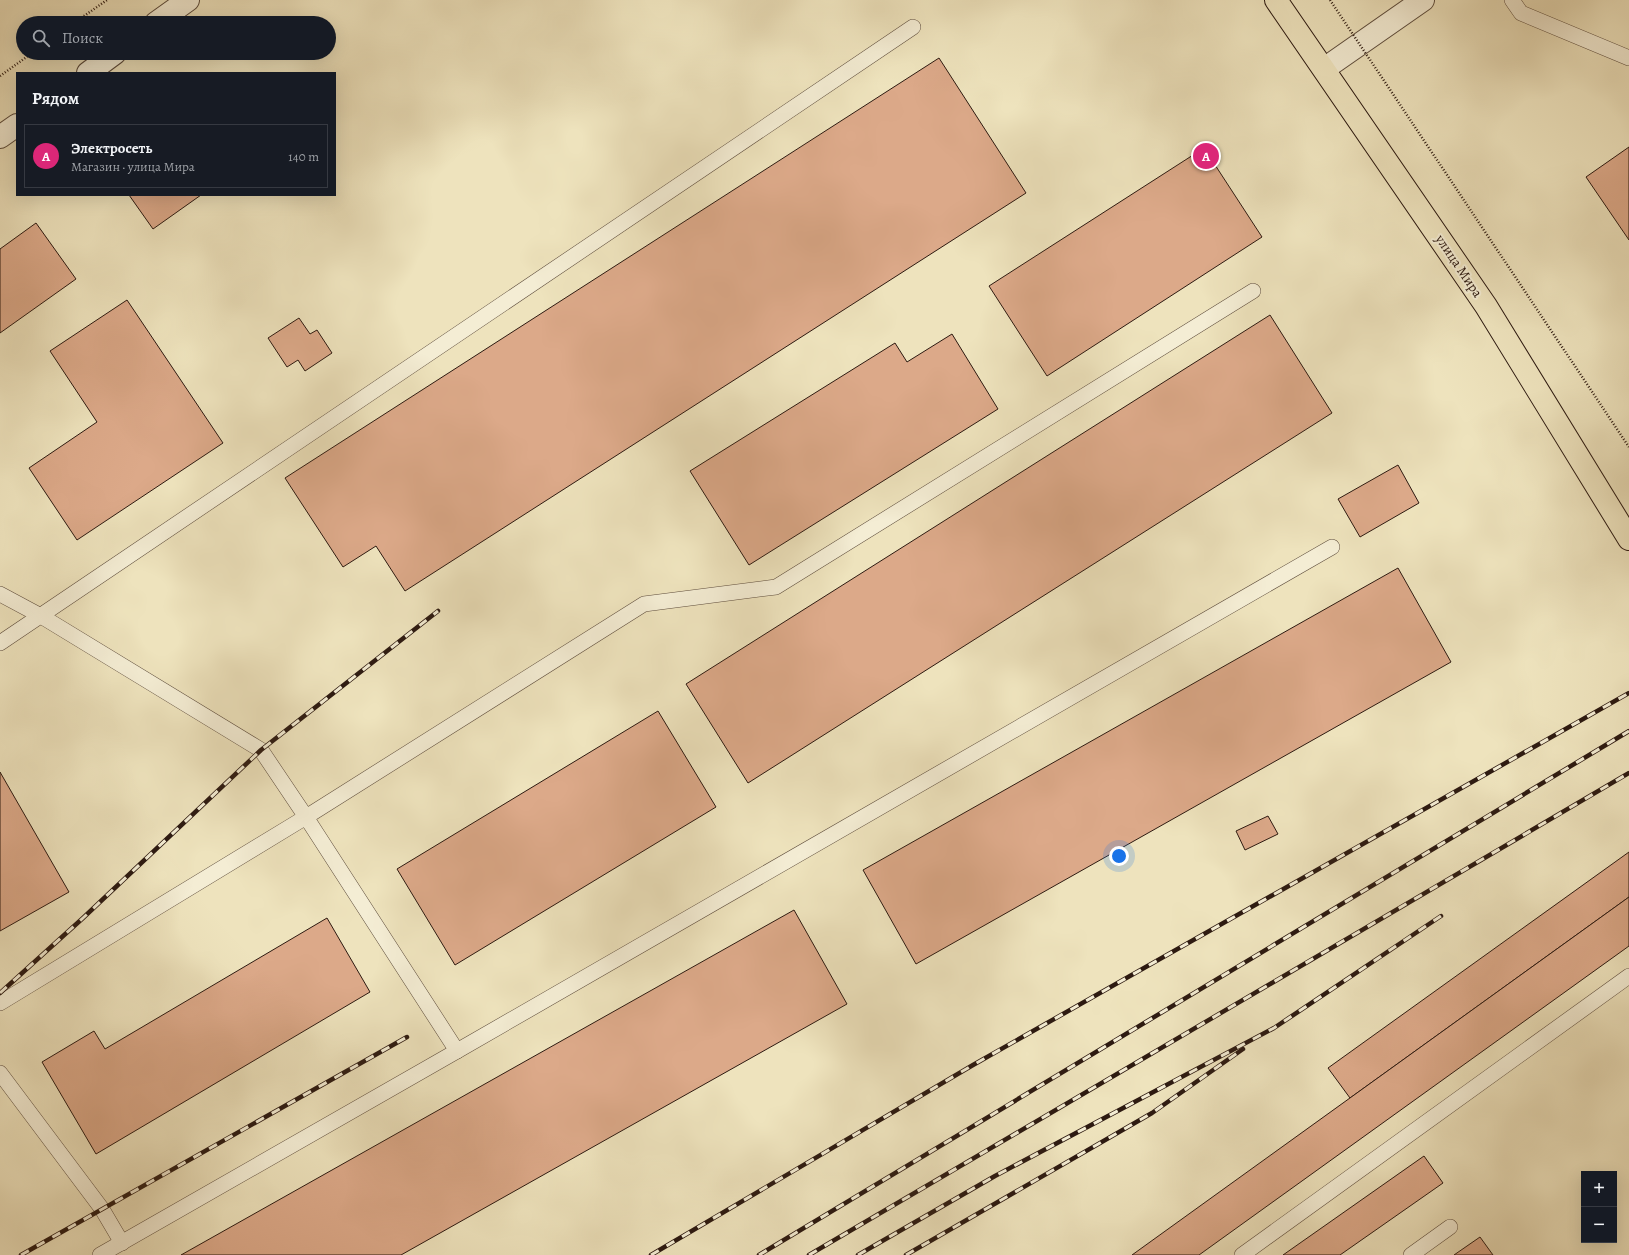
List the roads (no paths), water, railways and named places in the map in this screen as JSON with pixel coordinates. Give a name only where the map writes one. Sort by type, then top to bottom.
[{"type":"main road","name":"улица Мира","points":[[1276,0],[1486,306],[1627,536]]},
{"type":"street","points":[[166,16],[188,0]]},
{"type":"street","points":[[1324,69],[1424,0]]},
{"type":"street","points":[[89,72],[106,60]]},
{"type":"street","points":[[0,137],[16,126]]},
{"type":"lane","points":[[1512,0],[1522,13],[1629,58]]},
{"type":"lane","points":[[0,643],[912,27]]},
{"type":"lane","points":[[0,1003],[306,817],[644,604],[776,587],[1253,291]]},
{"type":"lane","points":[[100,1255],[1332,547]]},
{"type":"lane","points":[[0,594],[40,616],[261,750],[457,1051]]},
{"type":"lane","points":[[1242,1255],[1629,976]]},
{"type":"lane","points":[[0,1073],[102,1209],[122,1243]]},
{"type":"lane","points":[[1411,1255],[1450,1227]]},
{"type":"railway","points":[[0,993],[83,918],[261,750],[438,611]]},
{"type":"railway","points":[[651,1255],[973,1065],[1629,693]]},
{"type":"railway","points":[[759,1255],[1629,731]]},
{"type":"railway","points":[[809,1255],[1629,773]]},
{"type":"railway","points":[[858,1255],[995,1176],[1274,1028],[1441,916]]},
{"type":"railway","points":[[21,1255],[407,1037]]},
{"type":"railway","points":[[906,1255],[1152,1113],[1243,1049]]},
{"type":"place","name":"Электросеть","points":[[1206,156]]}]
